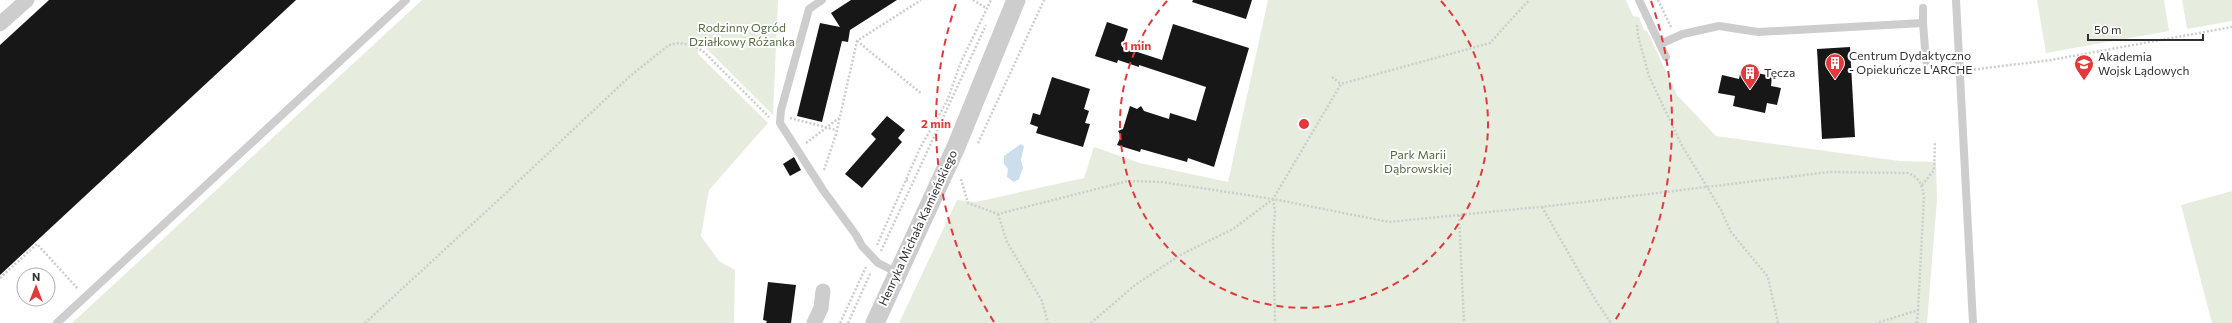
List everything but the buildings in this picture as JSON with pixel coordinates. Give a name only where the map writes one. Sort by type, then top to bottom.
[{"type":"street","points":[[0,24],[27,0]]},
{"type":"street","name":"Henryka Michała Kamieńskiego","points":[[875,323],[956,147],[1016,0]]},
{"type":"street","points":[[814,323],[821,308],[823,291]]},
{"type":"lane","points":[[57,323],[406,0]]},
{"type":"lane","points":[[822,0],[809,9],[781,110],[780,123],[823,190],[856,235],[862,246],[878,263],[898,273]]},
{"type":"lane","points":[[1639,0],[1666,57]]},
{"type":"lane","points":[[1956,0],[1973,323]]},
{"type":"lane","points":[[1923,8],[1926,61]]},
{"type":"lane","points":[[1660,44],[1676,37],[1719,26],[1758,32],[1923,23]]},
{"type":"path","points":[[823,175],[836,130],[857,41],[921,0]]},
{"type":"path","points":[[973,0],[986,8]]},
{"type":"path","points":[[874,252],[929,131],[947,101],[961,62],[990,0]]},
{"type":"path","points":[[1091,323],[1135,285],[1182,254],[1233,229],[1273,199],[1341,84],[1490,43],[1529,0]]},
{"type":"path","points":[[1658,0],[1676,37]]},
{"type":"path","points":[[1637,19],[1638,36],[1649,76],[1681,144],[1731,232],[1768,277],[1778,323]]},
{"type":"path","points":[[878,257],[987,22]]},
{"type":"path","points":[[1959,71],[2051,60],[2232,27]]},
{"type":"path","points":[[857,41],[922,94]]},
{"type":"path","points":[[365,323],[629,77],[670,46],[679,43],[692,45],[703,51],[771,119],[780,123]]},
{"type":"path","points":[[1332,77],[1341,84]]},
{"type":"path","points":[[788,118],[836,130]]},
{"type":"path","points":[[803,146],[839,118]]},
{"type":"path","points":[[1922,185],[1934,170],[1935,142]]},
{"type":"path","points":[[961,179],[968,203],[998,214],[1128,181],[1162,182],[1273,199],[1389,222],[1542,207],[1829,172],[1908,173],[1916,176],[1922,185],[1924,197],[1917,323]]},
{"type":"path","points":[[906,180],[910,182]]},
{"type":"path","points":[[1273,199],[1275,211],[1273,238],[1275,323]]},
{"type":"path","points":[[1542,207],[1596,302],[1611,323]]},
{"type":"path","points":[[998,214],[1008,242],[1042,301],[1048,323]]},
{"type":"path","points":[[1459,216],[1464,323]]},
{"type":"path","points":[[0,278],[37,244],[85,296]]},
{"type":"path","points":[[840,323],[868,263]]},
{"type":"path","points":[[848,323],[873,268]]},
{"type":"path","points":[[1877,323],[1918,310]]},
{"type":"green space","name":"Rodzinny Ogród Działkowy Różanka","points":[[422,0],[778,0],[773,115],[699,41],[698,54],[768,123],[709,190],[701,236],[719,261],[735,270],[734,323],[72,323]]},
{"type":"green space","name":"Park Marii Dąbrowskiej","points":[[1268,0],[1626,0],[1633,16],[1639,17],[1644,30],[1647,31],[1677,95],[1716,136],[1900,161],[1936,162],[1937,200],[1927,323],[899,323],[957,200],[976,202],[1084,178],[1094,147],[1140,163],[1228,182]]},
{"type":"green space","points":[[2037,0],[2164,0],[2169,31],[2046,53]]},
{"type":"green space","points":[[2182,0],[2232,0],[2232,21],[2187,29]]},
{"type":"green space","points":[[2232,191],[2232,323],[2212,323],[2181,205]]},
{"type":"water","points":[[1021,144],[1024,146],[1021,160],[1023,168],[1019,179],[1014,182],[1007,177],[1008,169],[1004,164],[1004,156]]},
{"type":"place","name":"Centrum Dydaktyczno - Opiekuńcze L'ARCHE","points":[[1835,80]]},
{"type":"place","name":"Akademia Wojsk Lądowych","points":[[2084,81]]},
{"type":"place","name":"Tęcza","points":[[1750,90]]}]
